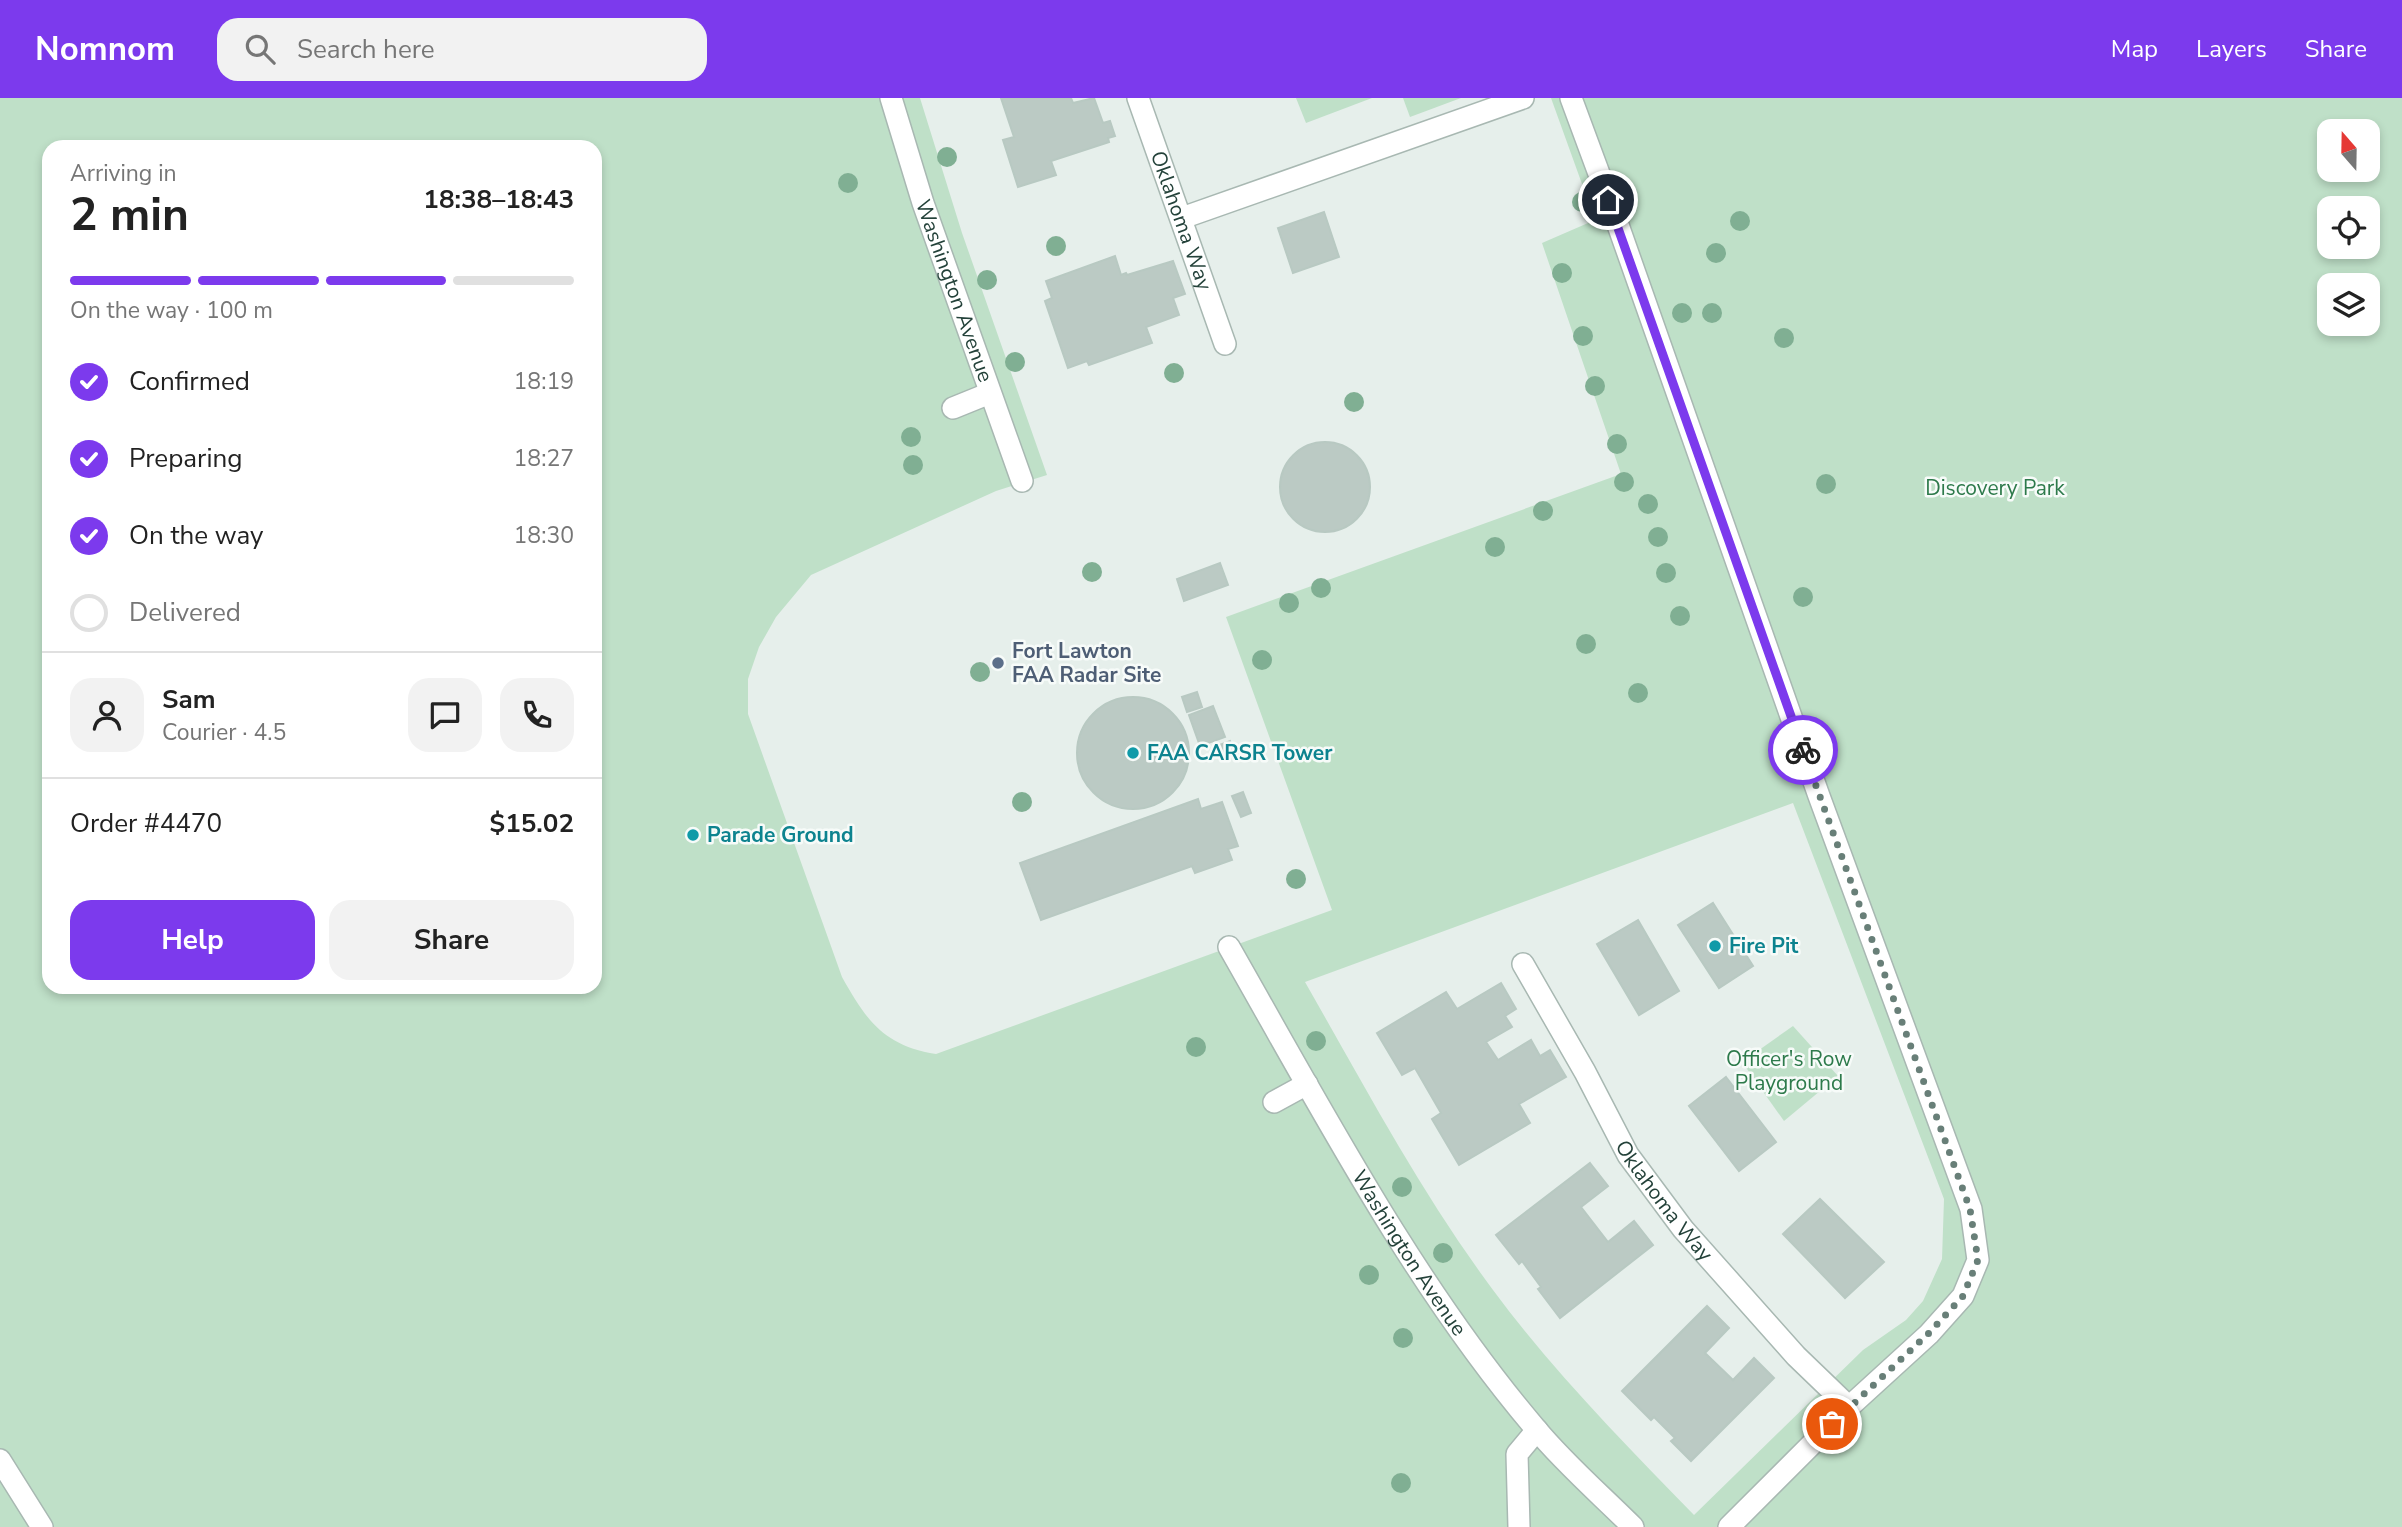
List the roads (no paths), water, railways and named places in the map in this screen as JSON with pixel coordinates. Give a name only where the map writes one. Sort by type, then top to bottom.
[{"type":"street","name":"Washington Avenue","points":[[891,98],[923,202],[1022,481]]},
{"type":"street","name":"Oklahoma Way","points":[[1138,98],[1225,344]]},
{"type":"street","points":[[1182,218],[1523,98]]},
{"type":"street","points":[[1571,98],[1819,796],[1970,1209],[1978,1260],[1963,1296],[1928,1334],[1849,1406],[1729,1527]]},
{"type":"street","points":[[953,408],[990,393]]},
{"type":"street","name":"Washington Avenue","points":[[1229,947],[1307,1084],[1454,1324],[1537,1430],[1633,1527]]},
{"type":"street","name":"Oklahoma Way","points":[[1523,964],[1586,1072],[1628,1154],[1650,1185],[1683,1229],[1758,1316],[1849,1406]]},
{"type":"street","points":[[1273,1102],[1307,1084]]},
{"type":"street","points":[[1519,1527],[1517,1454],[1537,1430]]},
{"type":"street","points":[[0,1460],[41,1527]]},
{"type":"place","name":"Fort Lawton FAA Radar Site","points":[[998,663]]},
{"type":"place","name":"FAA CARSR Tower","points":[[1133,753]]},
{"type":"place","name":"Parade Ground","points":[[693,835]]},
{"type":"place","name":"Fire Pit","points":[[1715,946]]},
{"type":"park label","name":"Discovery Park","points":[[1995,488]]},
{"type":"park label","name":"Officer's Row Playground","points":[[1789,1071]]}]
